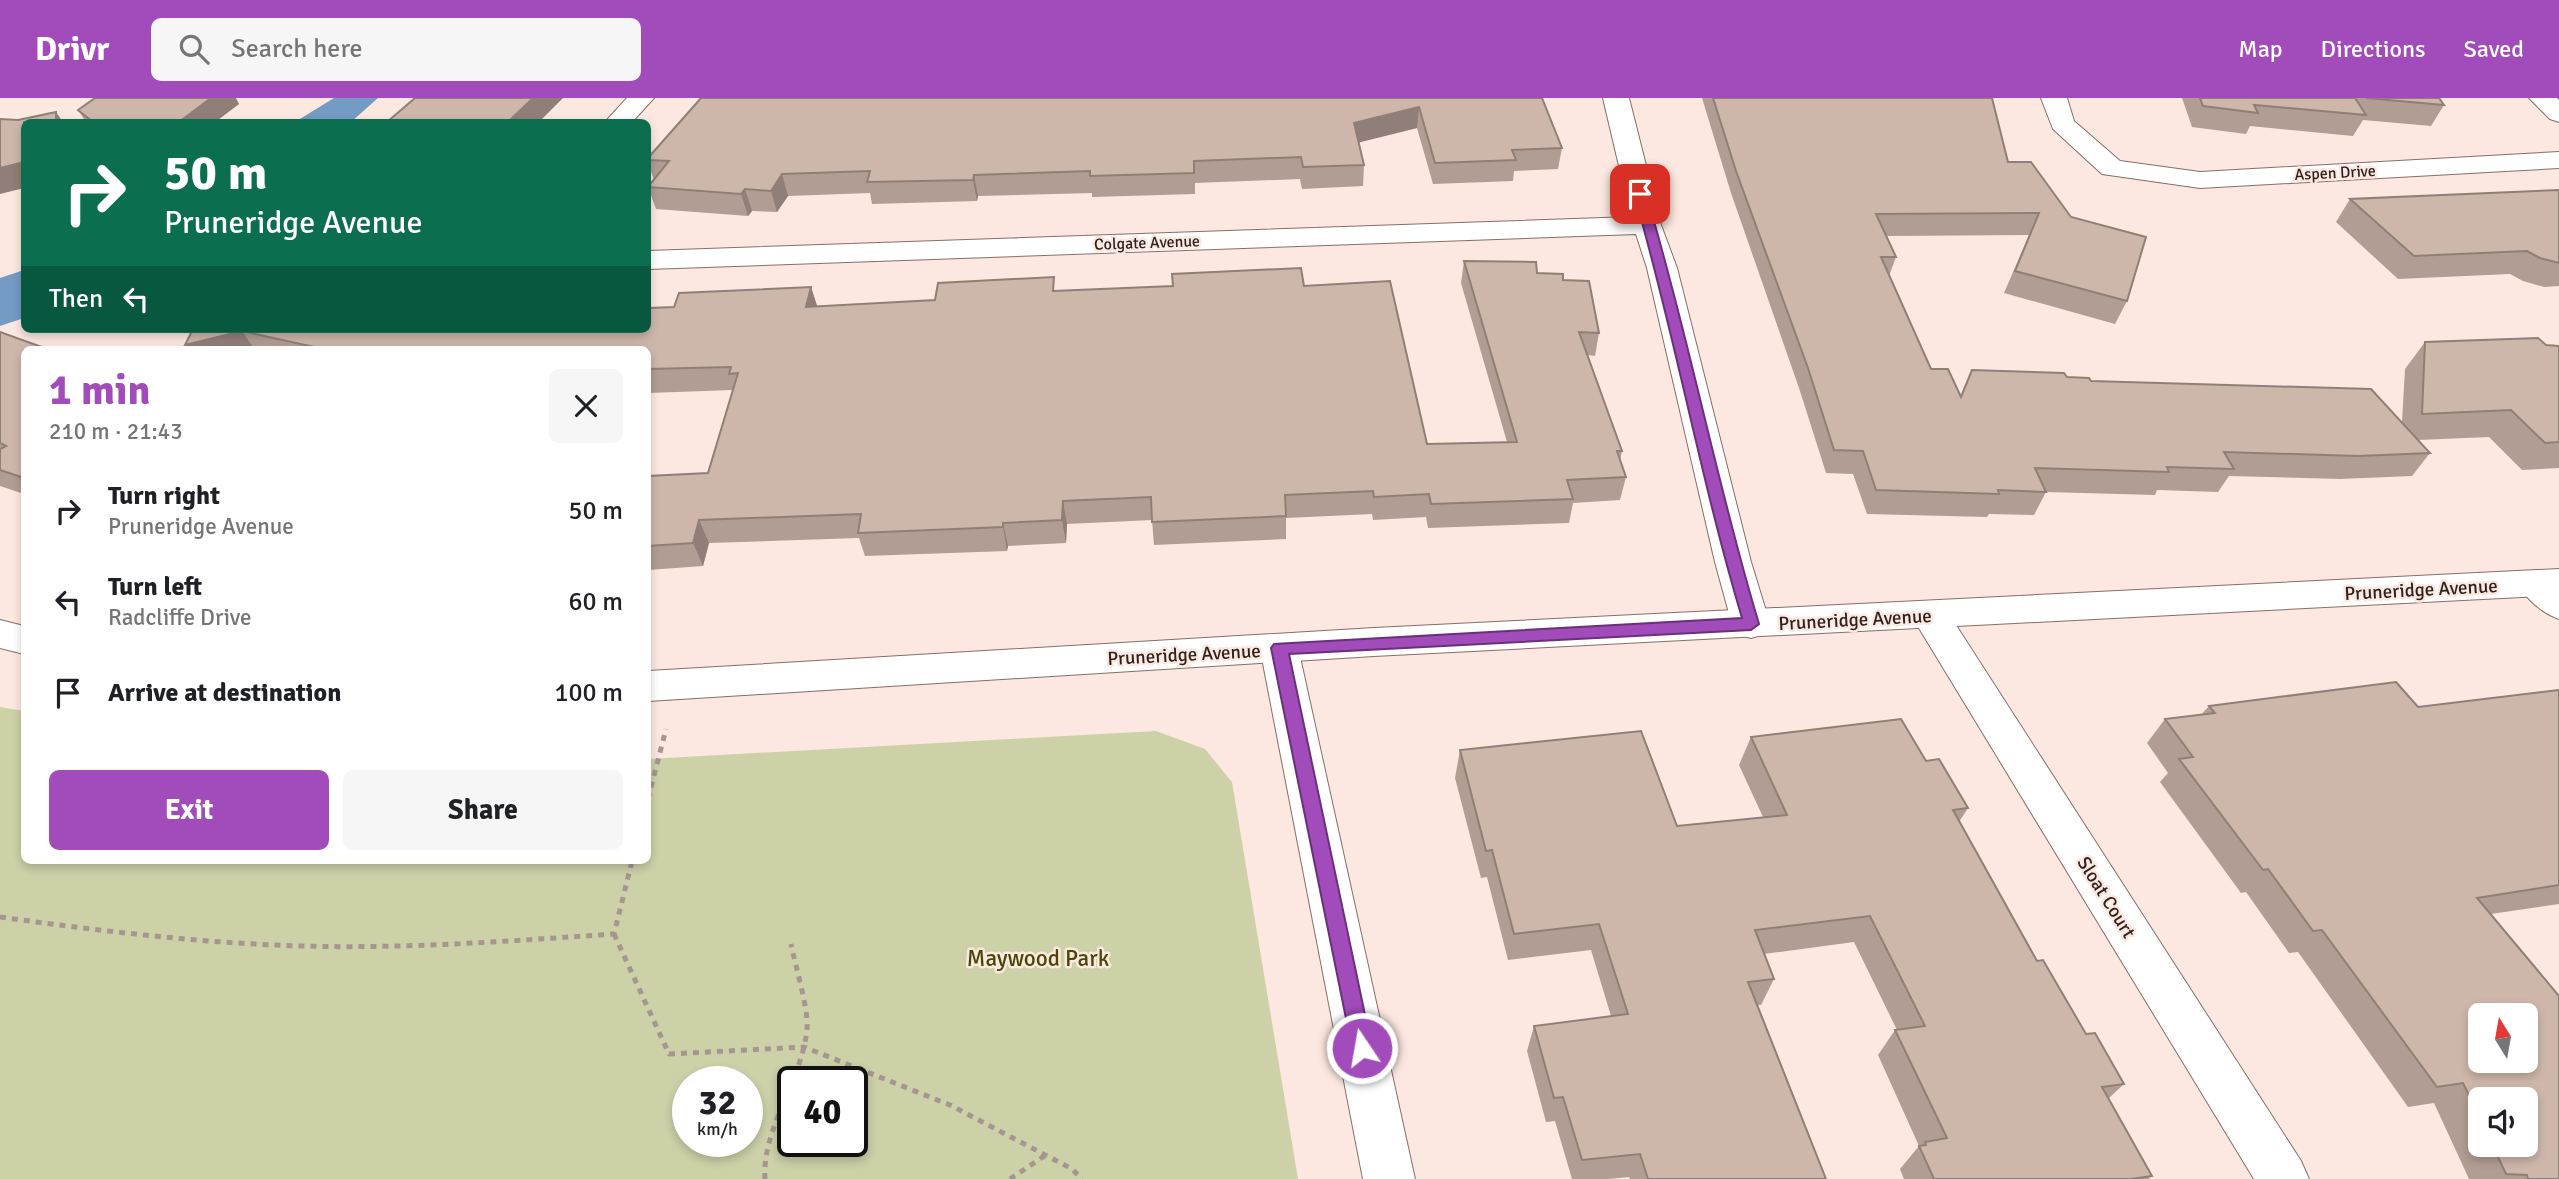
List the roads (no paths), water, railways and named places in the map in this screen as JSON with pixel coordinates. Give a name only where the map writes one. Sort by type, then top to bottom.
[{"type":"street","points":[[621,119],[641,98]]},
{"type":"street","points":[[1616,98],[1647,225],[1662,268],[1733,562],[1751,624]]},
{"type":"street","name":"Aspen Drive","points":[[2054,98],[2062,124],[2112,168],[2200,180],[2559,160]]},
{"type":"street","points":[[2542,98],[2559,114]]},
{"type":"street","name":"Colgate Avenue","points":[[651,260],[1647,225]]},
{"type":"street","name":"Pruneridge Avenue","points":[[663,685],[1279,648],[1751,624],[2551,590]]},
{"type":"street","name":"Sloat Court","points":[[1930,615],[2283,1179]]},
{"type":"street","points":[[0,634],[21,639]]},
{"type":"street","points":[[1279,648],[1390,1179]]},
{"type":"water","points":[[334,98],[378,98],[354,119],[300,119]]},
{"type":"water","points":[[21,271],[21,319],[0,326],[0,278]]},
{"type":"park label","name":"Maywood Park","points":[[1038,958]]}]
